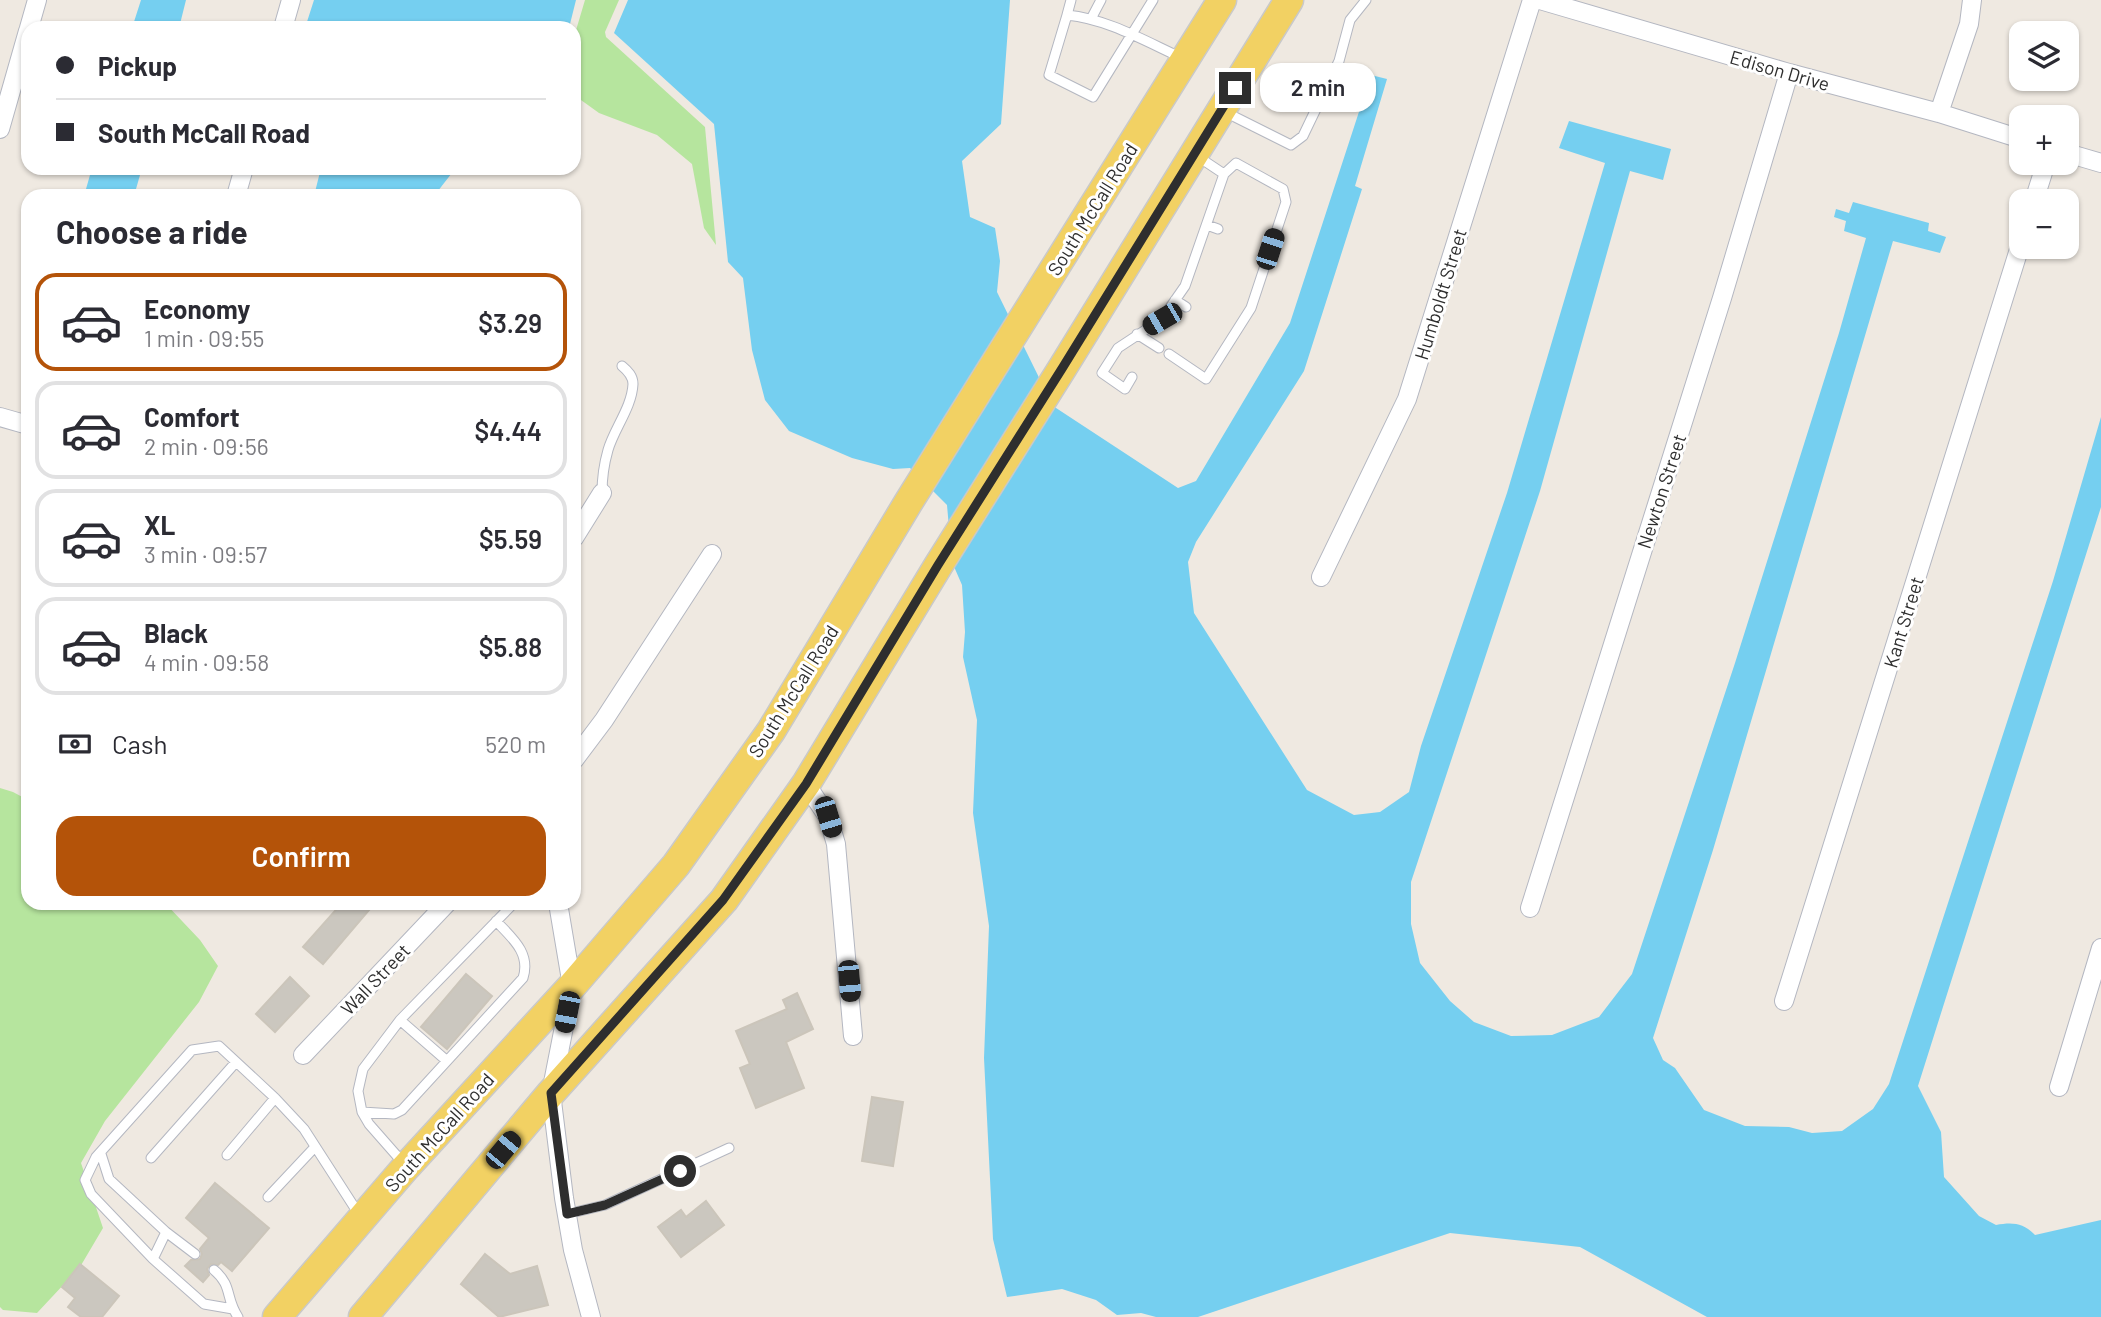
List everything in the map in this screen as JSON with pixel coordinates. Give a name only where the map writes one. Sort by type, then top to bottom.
[{"type":"main road","name":"South McCall Road","points":[[277,1317],[406,1167],[572,986],[676,865],[758,750],[908,503],[1222,0]]},
{"type":"main road","points":[[363,1317],[551,1093],[723,900],[806,784],[938,565],[1289,0]]},
{"type":"street","points":[[30,21],[37,0]]},
{"type":"street","points":[[285,21],[291,0]]},
{"type":"street","name":"Humboldt Street","points":[[1321,577],[1407,399],[1532,0]]},
{"type":"street","name":"Edison Drive","points":[[1540,0],[2009,135]]},
{"type":"street","points":[[1939,113],[1969,24],[1972,0]]},
{"type":"street","points":[[0,129],[21,54]]},
{"type":"street","name":"Newton Street","points":[[1530,908],[1722,298],[1788,73]]},
{"type":"street","points":[[2079,157],[2101,163]]},
{"type":"street","name":"Kant Street","points":[[1784,1001],[2016,259]]},
{"type":"street","points":[[0,417],[21,423]]},
{"type":"street","points":[[581,527],[602,494]]},
{"type":"street","points":[[581,751],[604,720],[712,554]]},
{"type":"street","points":[[806,784],[828,817],[836,844],[853,1036]]},
{"type":"street","name":"Wall Street","points":[[303,1055],[440,910]]},
{"type":"street","points":[[559,910],[572,986],[551,1093],[573,1250],[591,1317]]},
{"type":"street","points":[[2059,1087],[2101,948]]},
{"type":"lane","points":[[1070,0],[1049,75],[1093,97],[1153,0]]},
{"type":"lane","points":[[1092,17],[1101,0]]},
{"type":"lane","points":[[1222,110],[1291,145],[1303,136],[1339,61],[1350,20],[1366,0]]},
{"type":"lane","points":[[1067,15],[1092,17],[1185,60]]},
{"type":"lane","points":[[1194,154],[1224,174]]},
{"type":"lane","points":[[1132,377],[1125,389],[1102,373],[1118,348],[1162,319],[1185,285],[1224,174],[1237,163],[1283,189],[1286,202],[1266,247],[1251,308],[1229,334],[1206,379],[1169,354]]},
{"type":"lane","points":[[1207,225],[1218,229]]},
{"type":"lane","points":[[1175,300],[1186,307]]},
{"type":"lane","points":[[1137,334],[1156,346],[1147,354]]},
{"type":"lane","points":[[602,494],[608,449],[633,385],[632,376],[622,366]]},
{"type":"lane","points":[[406,1167],[362,1112],[358,1091],[363,1069],[400,1020],[507,910]]},
{"type":"lane","points":[[362,1112],[394,1114],[402,1110],[523,978],[525,967],[522,950],[496,921]]},
{"type":"lane","points":[[400,1020],[447,1061]]},
{"type":"lane","points":[[235,1313],[204,1304],[153,1259],[91,1194],[85,1180],[90,1166],[192,1050],[219,1046],[275,1098],[304,1129],[362,1219]]},
{"type":"lane","points":[[152,1158],[236,1062]]},
{"type":"lane","points":[[227,1155],[275,1098]]},
{"type":"lane","points":[[268,1197],[314,1148]]},
{"type":"lane","points":[[567,1214],[605,1205],[729,1148]]},
{"type":"lane","points":[[100,1154],[109,1179],[166,1232],[195,1254]]},
{"type":"lane","points":[[153,1259],[166,1232]]},
{"type":"lane","points":[[214,1270],[226,1280],[235,1313]]},
{"type":"green space","points":[[585,0],[619,0],[605,32],[606,37],[705,127],[716,245],[704,228],[692,164],[657,135],[599,113],[581,100],[581,21],[579,21]]},
{"type":"green space","points":[[0,788],[21,796],[21,910],[172,910],[200,940],[218,966],[199,1002],[105,1121],[81,1163],[103,1228],[80,1267],[37,1313],[3,1310],[0,1307]]},
{"type":"water","points":[[141,0],[186,0],[181,21],[134,21]]},
{"type":"water","points":[[314,0],[576,0],[571,21],[307,21]]},
{"type":"water","points":[[628,0],[1010,0],[1001,124],[962,161],[970,217],[995,228],[1000,261],[997,292],[1053,406],[1178,488],[1196,481],[1290,323],[1371,75],[1387,79],[1355,186],[1362,189],[1304,371],[1196,542],[1188,562],[1194,613],[1307,790],[1354,815],[1380,812],[1409,792],[1421,746],[1507,493],[1605,163],[1559,148],[1569,121],[1671,149],[1663,180],[1630,171],[1540,491],[1411,882],[1411,924],[1420,963],[1450,1001],[1474,1022],[1511,1036],[1552,1035],[1599,1017],[1632,974],[1735,663],[1839,333],[1866,238],[1844,231],[1846,221],[1834,217],[1836,209],[1849,213],[1853,202],[1929,223],[1928,231],[1946,237],[1940,253],[1893,241],[1713,850],[1653,1038],[1663,1060],[1675,1068],[1704,1110],[1745,1126],[1789,1127],[1812,1133],[1842,1131],[1873,1109],[1889,1084],[2053,581],[2101,417],[2101,507],[1918,1086],[1941,1132],[1944,1177],[1979,1216],[1996,1225],[2022,1226],[2035,1235],[2101,1220],[2101,1317],[1707,1317],[1580,1247],[1450,1233],[1198,1317],[1156,1317],[1141,1313],[1117,1315],[1096,1300],[1062,1289],[1007,1297],[993,1239],[984,1058],[989,926],[973,813],[977,720],[963,657],[965,632],[962,585],[952,562],[947,505],[910,468],[893,469],[852,458],[789,431],[765,400],[752,350],[743,278],[728,262],[714,124],[614,33]]},
{"type":"water","points":[[90,175],[140,175],[136,189],[86,189]]},
{"type":"water","points":[[319,175],[450,175],[439,189],[316,189]]},
{"type":"building","points":[[336,910],[369,910],[323,964],[303,947]]},
{"type":"building","points":[[466,974],[492,996],[447,1049],[421,1027]]},
{"type":"building","points":[[290,977],[309,996],[275,1032],[256,1014]]},
{"type":"building","points":[[797,993],[813,1029],[786,1042],[804,1088],[756,1108],[740,1068],[750,1064],[736,1031],[787,1009],[783,1000]]},
{"type":"building","points":[[872,1097],[903,1102],[893,1166],[862,1161]]},
{"type":"building","points":[[215,1183],[269,1228],[232,1271],[221,1262],[218,1265],[211,1264],[207,1269],[209,1275],[203,1282],[185,1266],[191,1260],[200,1259],[200,1249],[209,1238],[186,1218]]},
{"type":"building","points":[[706,1201],[724,1225],[681,1257],[658,1227],[681,1210],[686,1217]]},
{"type":"building","points":[[485,1254],[510,1274],[537,1266],[548,1305],[499,1317],[461,1284]]},
{"type":"building","points":[[80,1264],[119,1296],[102,1317],[81,1317],[68,1307],[75,1298],[62,1287]]},
{"type":"route","points":[[680,1171],[605,1205],[567,1214],[551,1093],[723,900],[806,784],[938,565],[1235,88]]}]
